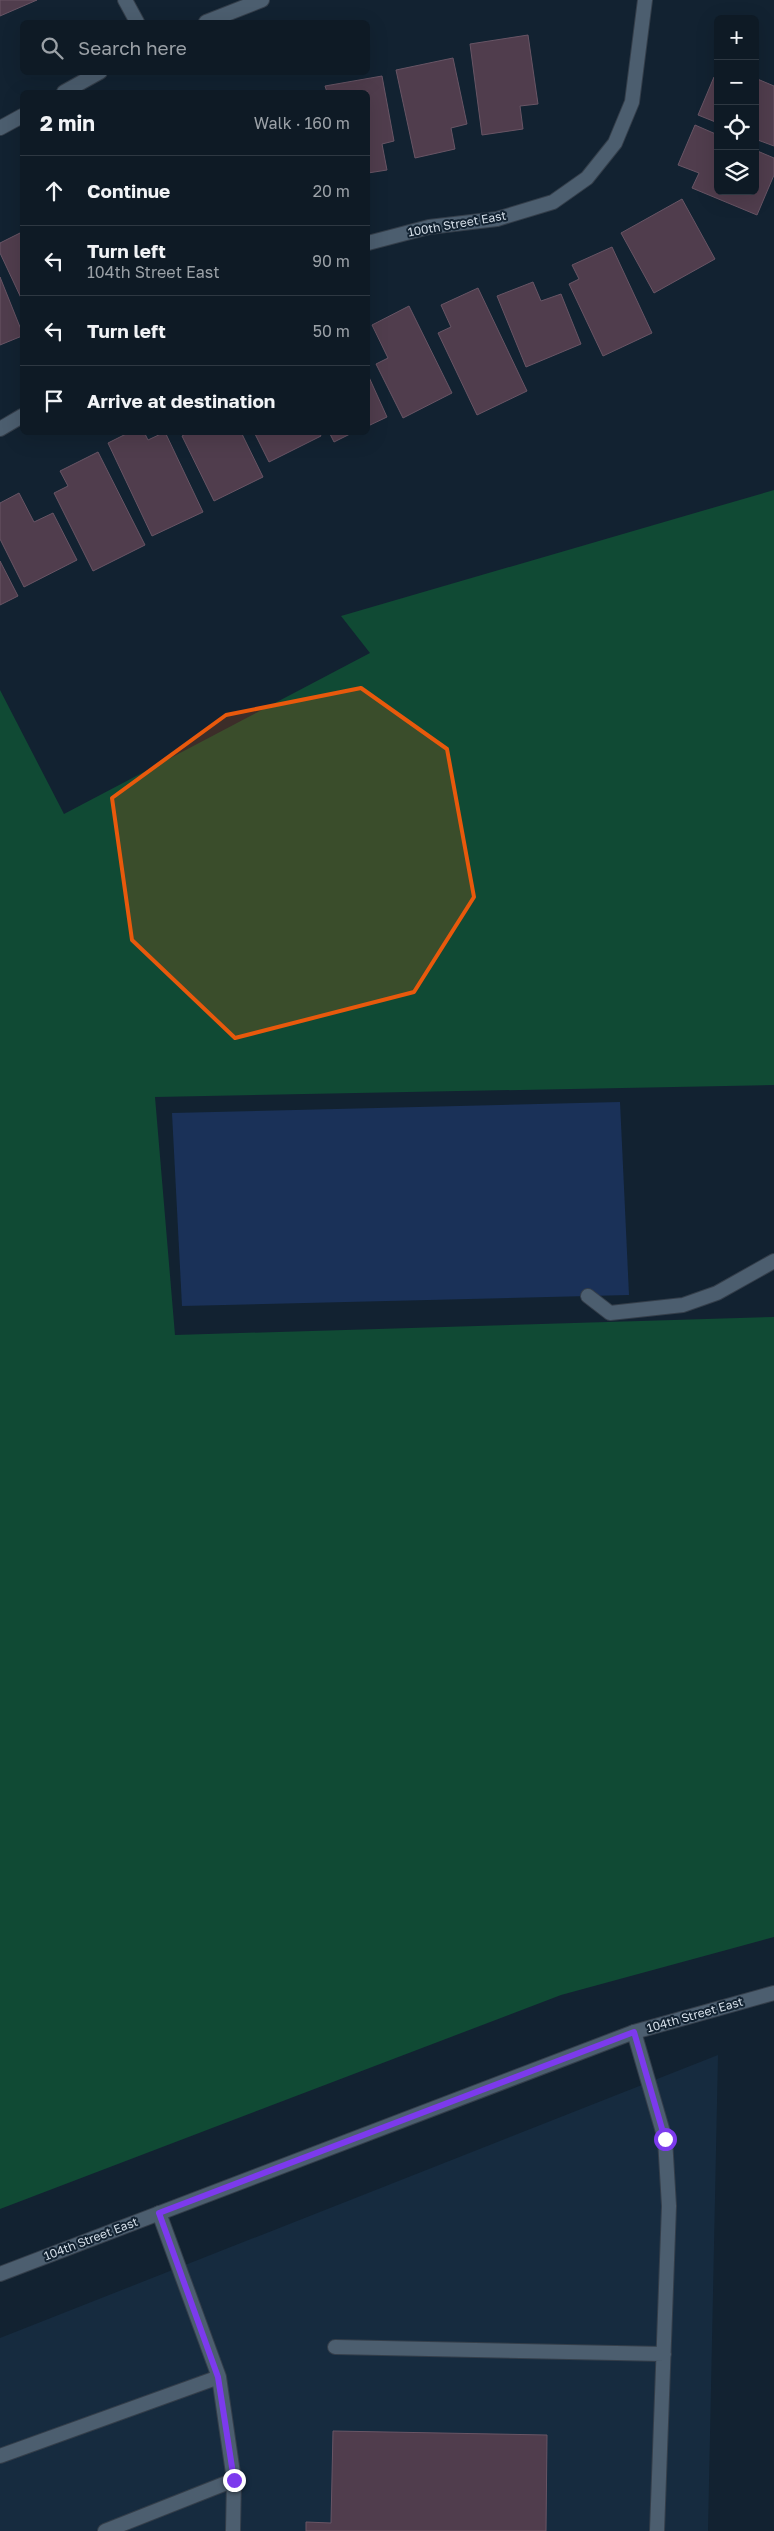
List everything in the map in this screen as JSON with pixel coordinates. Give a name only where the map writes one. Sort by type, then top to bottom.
[{"type":"street","points":[[125,0],[135,20]]},
{"type":"street","points":[[211,20],[262,0]]},
{"type":"street","name":"100th Street East","points":[[370,242],[429,227],[497,219],[552,202],[587,178],[615,143],[632,102],[645,0]]},
{"type":"street","points":[[68,90],[95,75]]},
{"type":"street","points":[[0,128],[20,117]]},
{"type":"street","points":[[0,429],[20,417]]},
{"type":"street","points":[[588,1296],[610,1313],[682,1305],[717,1293],[774,1261]]},
{"type":"street","name":"104th Street East","points":[[0,2274],[634,2032],[774,1993]]},
{"type":"street","points":[[634,2032],[665,2139],[669,2206],[656,2531]]},
{"type":"street","points":[[159,2213],[218,2377],[234,2480],[233,2531]]},
{"type":"street","points":[[335,2347],[664,2354]]},
{"type":"street","points":[[0,2456],[218,2377]]},
{"type":"street","points":[[105,2531],[234,2480]]},
{"type":"highlighted area","points":[[361,688],[447,749],[474,897],[414,992],[235,1038],[132,940],[112,798],[226,715]]},
{"type":"shaded area","points":[[718,2055],[708,2531],[0,2531],[0,2338]]},
{"type":"green space","points":[[774,490],[774,1085],[155,1097],[175,1335],[774,1317],[774,1937],[561,1995],[0,2209],[0,690],[64,814],[370,653],[341,616]]},
{"type":"water","points":[[620,1102],[629,1295],[182,1306],[172,1113]]},
{"type":"building","points":[[0,0],[37,0],[0,16]]},
{"type":"building","points":[[528,35],[538,104],[520,106],[523,129],[482,135],[470,44]]},
{"type":"building","points":[[453,58],[467,124],[451,128],[455,149],[415,158],[396,70]]},
{"type":"building","points":[[382,76],[394,141],[382,144],[387,170],[370,173],[370,90],[326,90],[325,86]]},
{"type":"building","points":[[714,77],[714,121],[698,115]]},
{"type":"building","points":[[759,80],[774,86],[774,146],[759,140]]},
{"type":"building","points":[[695,125],[714,133],[714,195],[759,195],[759,152],[774,158],[774,175],[757,215],[692,188],[699,173],[678,165]]},
{"type":"building","points":[[682,199],[715,259],[654,293],[621,233]]},
{"type":"building","points":[[20,233],[20,296],[0,253],[0,243]]},
{"type":"building","points":[[612,247],[652,333],[603,356],[569,284],[579,279],[572,265]]},
{"type":"building","points":[[0,277],[20,327],[20,337],[0,345]]},
{"type":"building","points":[[533,282],[541,301],[561,294],[581,344],[526,367],[497,296]]},
{"type":"building","points":[[478,288],[527,391],[477,415],[438,333],[451,327],[441,305]]},
{"type":"building","points":[[409,306],[452,393],[403,418],[376,364],[388,358],[372,325]]},
{"type":"building","points":[[370,379],[387,417],[370,425]]},
{"type":"building","points":[[124,435],[146,435],[148,440],[159,435],[166,435],[203,512],[152,536],[108,443]]},
{"type":"building","points":[[242,435],[263,477],[214,501],[182,436]]},
{"type":"building","points":[[256,435],[320,435],[321,436],[269,462]]},
{"type":"building","points":[[330,435],[348,435],[334,442]]},
{"type":"building","points":[[98,452],[145,545],[93,571],[54,493],[68,486],[60,471]]},
{"type":"building","points":[[19,493],[34,522],[53,513],[77,560],[24,587],[0,539],[0,503]]},
{"type":"building","points":[[0,561],[18,596],[0,605]]},
{"type":"building","points":[[333,2431],[547,2435],[546,2531],[306,2531],[306,2522],[331,2523]]},
{"type":"route","points":[[234,2480],[218,2377],[159,2213],[634,2032],[665,2139]]}]
